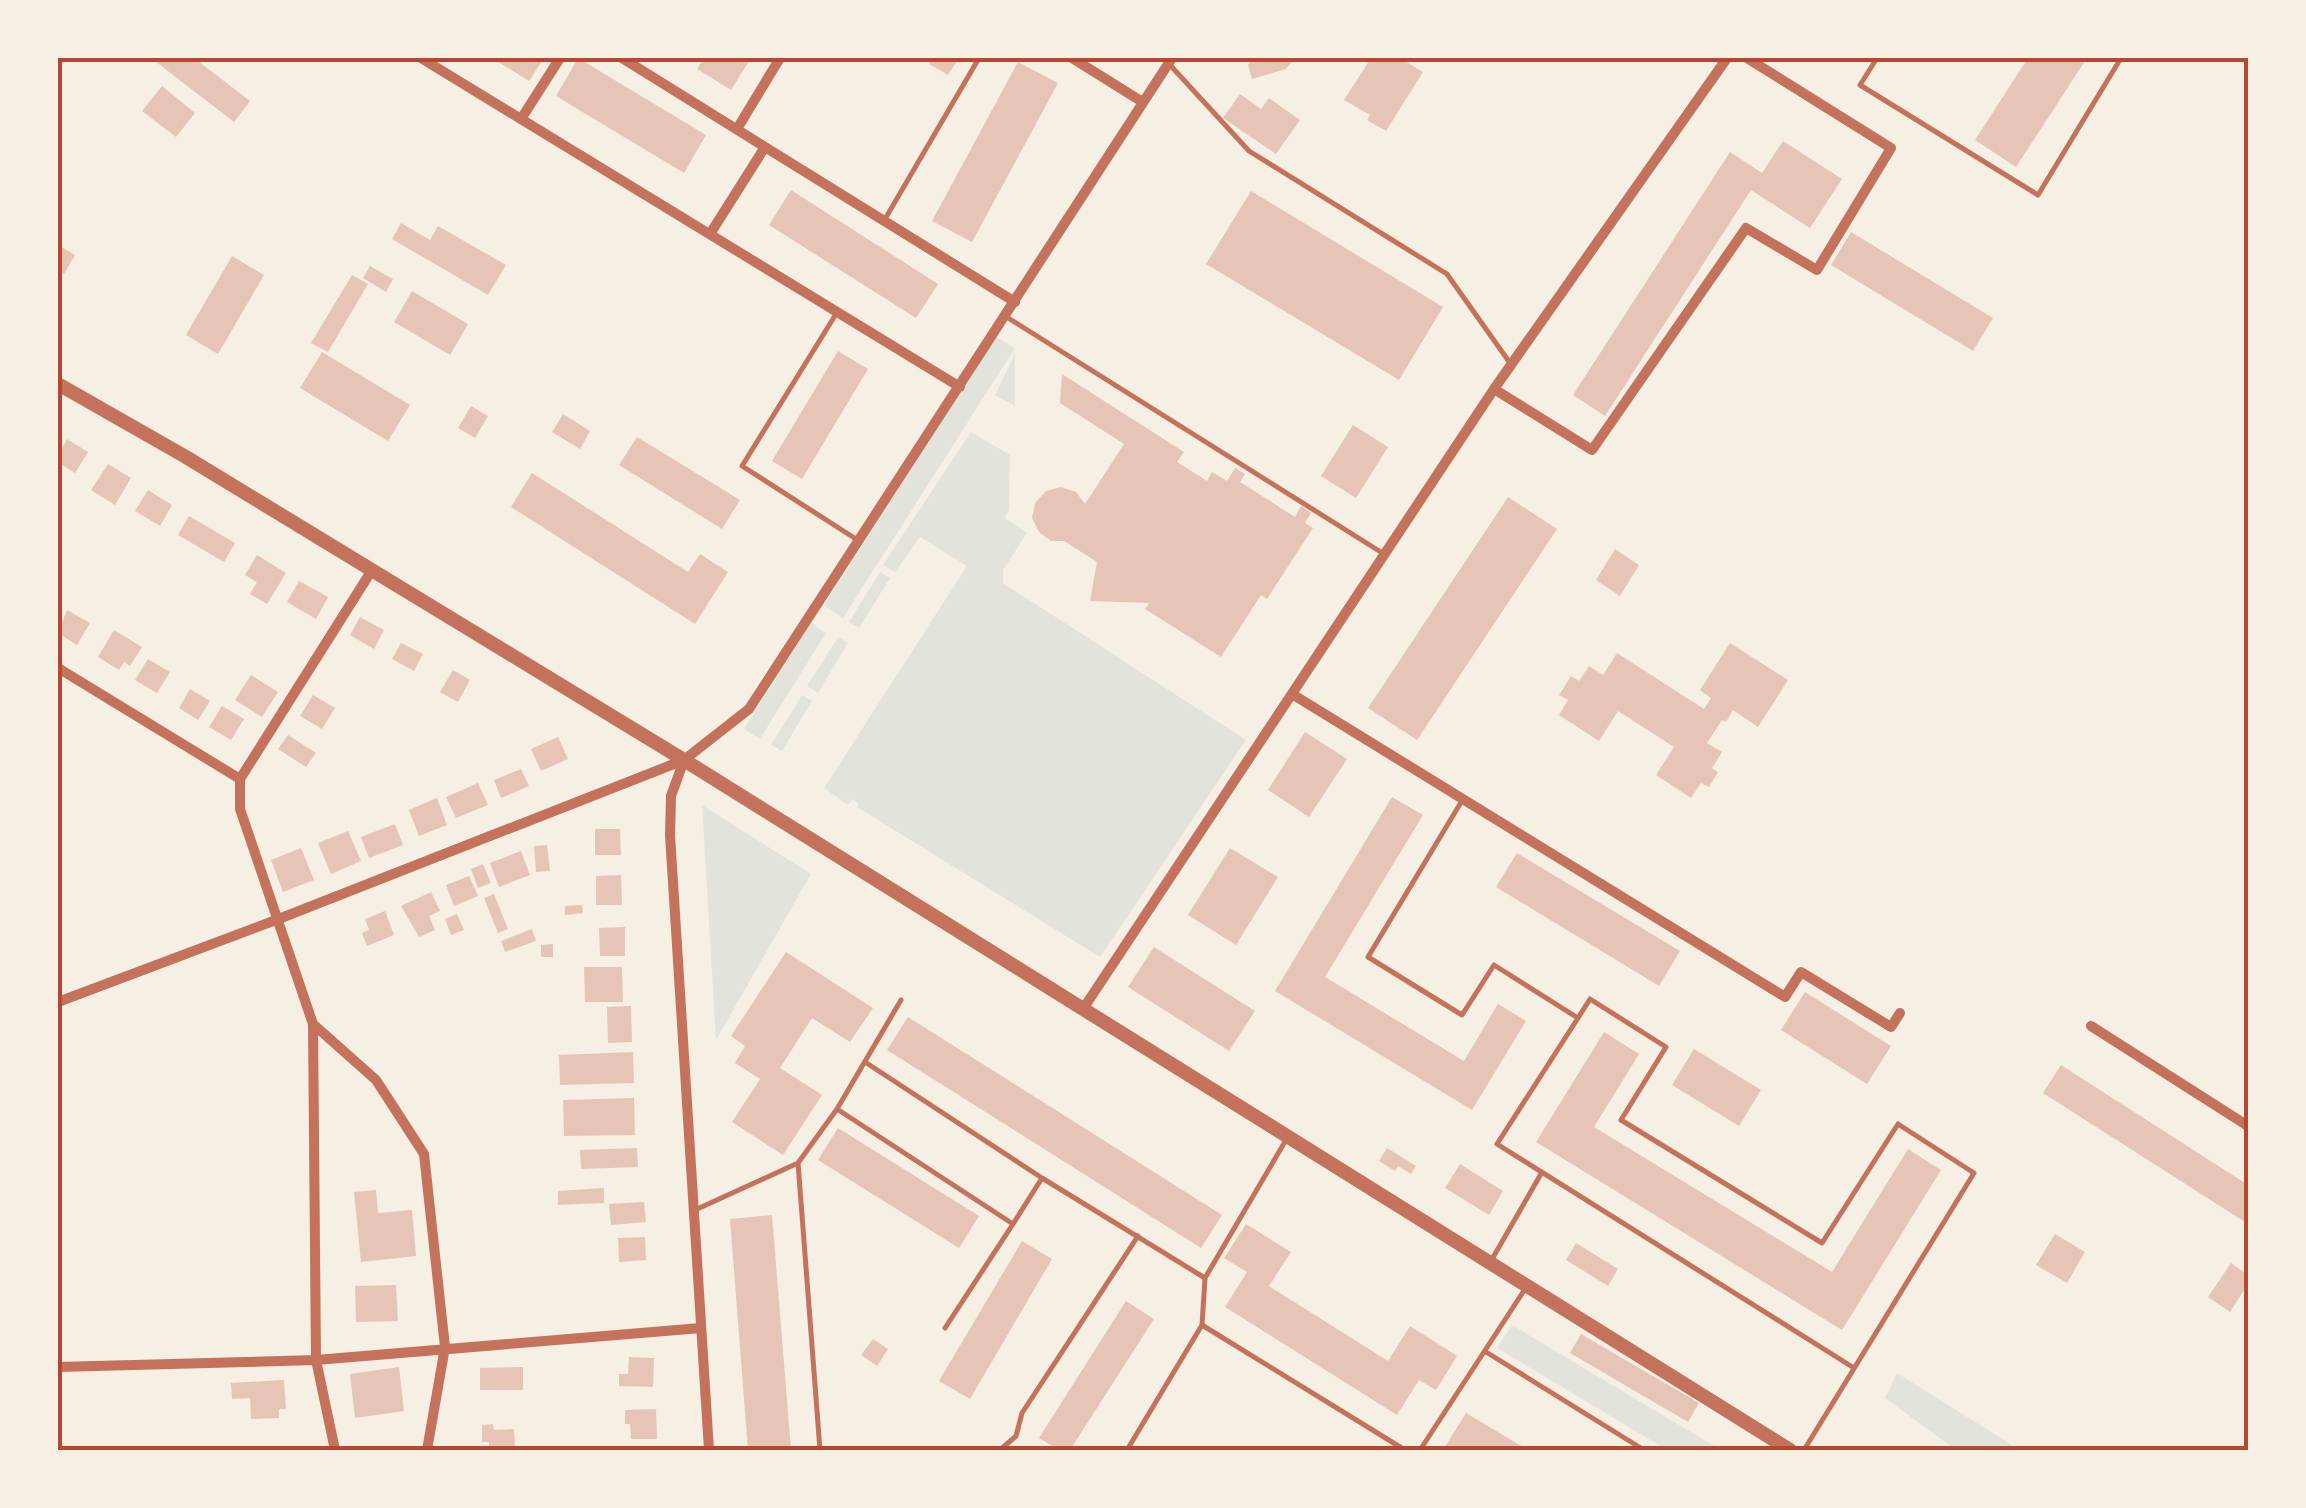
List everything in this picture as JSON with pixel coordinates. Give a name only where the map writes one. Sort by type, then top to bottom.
[{"type":"street","points":[[421,58],[440,62],[521,119],[960,387]]},
{"type":"street","points":[[521,119],[560,58]]},
{"type":"street","points":[[622,58],[1014,302]]},
{"type":"street","points":[[736,130],[780,58]]},
{"type":"street","points":[[1072,58],[1141,101]]},
{"type":"street","points":[[1083,1009],[1494,389],[1727,58]]},
{"type":"street","points":[[1494,389],[1592,450],[1746,228],[1818,270],[1892,148],[1748,58]]},
{"type":"street","points":[[58,1002],[684,760],[748,709],[1170,60]]},
{"type":"street","points":[[710,234],[765,147]]},
{"type":"street","points":[[58,384],[684,760],[1790,1450]]},
{"type":"street","points":[[335,1450],[316,1360],[313,1024],[240,809],[240,779],[372,570]]},
{"type":"street","points":[[58,668],[240,779]]},
{"type":"street","points":[[1292,694],[1785,997],[1801,972],[1891,1027],[1900,1014]]},
{"type":"street","points":[[684,760],[672,796],[670,834],[709,1450]]},
{"type":"street","points":[[313,1024],[376,1080],[424,1154],[445,1347],[427,1450]]},
{"type":"street","points":[[2091,1026],[2248,1126]]},
{"type":"street","points":[[58,1367],[316,1360],[701,1328]]},
{"type":"lane","points":[[884,221],[979,58]]},
{"type":"lane","points":[[1877,58],[1860,86],[2038,195],[2121,58]]},
{"type":"lane","points":[[1170,60],[1249,151],[1447,274],[1511,364]]},
{"type":"lane","points":[[838,312],[742,466],[860,542]]},
{"type":"lane","points":[[1006,316],[1384,554]]},
{"type":"lane","points":[[1463,799],[1368,957],[1462,1015],[1494,966],[1578,1018]]},
{"type":"lane","points":[[1804,1450],[1974,1173],[1898,1124],[1822,1243],[1621,1120],[1666,1047],[1590,999],[1497,1144],[1854,1368]]},
{"type":"lane","points":[[694,1210],[798,1163],[836,1109],[901,1000]]},
{"type":"lane","points":[[864,1062],[1204,1278]]},
{"type":"lane","points":[[836,1109],[1013,1224]]},
{"type":"lane","points":[[1127,1450],[1202,1325],[1204,1278],[1288,1137]]},
{"type":"lane","points":[[798,1163],[820,1450]]},
{"type":"lane","points":[[1490,1263],[1542,1172]]},
{"type":"lane","points":[[944,1328],[1042,1178]]},
{"type":"lane","points":[[1000,1450],[1016,1436],[1022,1413],[1138,1236]]},
{"type":"lane","points":[[1420,1450],[1527,1286]]},
{"type":"lane","points":[[1202,1325],[1405,1450]]},
{"type":"lane","points":[[1486,1352],[1644,1450]]},
{"type":"shaded area","points":[[996,337],[1015,348],[843,618],[824,606]]},
{"type":"shaded area","points":[[1015,354],[1015,406],[995,395]]},
{"type":"shaded area","points":[[971,432],[1010,455],[1009,510],[1005,518],[1027,533],[1003,570],[1003,583],[1246,740],[1100,957],[857,807],[852,799],[848,805],[824,788],[967,566],[920,537],[895,572],[883,565]]},
{"type":"shaded area","points":[[880,572],[890,578],[859,628],[849,622]]},
{"type":"shaded area","points":[[811,623],[826,633],[760,739],[744,729]]},
{"type":"shaded area","points":[[838,637],[848,643],[818,693],[807,686]]},
{"type":"shaded area","points":[[802,695],[812,701],[782,751],[771,745]]},
{"type":"shaded area","points":[[702,805],[811,874],[716,1040]]},
{"type":"shaded area","points":[[1512,1325],[1721,1450],[1667,1450],[1497,1348]]},
{"type":"shaded area","points":[[1897,1373],[2020,1450],[1956,1450],[1885,1398]]},
{"type":"building","points":[[151,58],[194,58],[250,101],[234,122]]},
{"type":"building","points":[[497,58],[544,58],[529,81]]},
{"type":"building","points":[[578,58],[706,135],[684,173],[556,96]]},
{"type":"building","points":[[704,58],[751,58],[731,90],[697,69]]},
{"type":"building","points":[[932,58],[959,58],[948,75],[929,64]]},
{"type":"building","points":[[1253,58],[1295,58],[1286,69],[1252,79],[1248,65]]},
{"type":"building","points":[[1371,58],[1400,58],[1423,72],[1386,131],[1367,120],[1370,115],[1344,100]]},
{"type":"building","points":[[2028,58],[2087,58],[2016,167],[1975,140]]},
{"type":"building","points":[[1018,62],[1058,83],[972,242],[932,221]]},
{"type":"building","points":[[162,86],[195,113],[176,137],[142,111]]},
{"type":"building","points":[[1240,94],[1261,109],[1269,98],[1300,120],[1276,154],[1223,118]]},
{"type":"building","points":[[1783,141],[1842,179],[1810,228],[1751,190],[1605,416],[1573,395],[1730,152],[1762,173]]},
{"type":"building","points":[[791,190],[938,284],[916,318],[769,225]]},
{"type":"building","points":[[1251,191],[1443,307],[1399,380],[1206,264]]},
{"type":"building","points":[[401,223],[430,240],[438,226],[506,265],[488,295],[392,239]]},
{"type":"building","points":[[1851,232],[1993,318],[1973,351],[1831,265]]},
{"type":"building","points":[[58,245],[75,255],[64,274],[58,270]]},
{"type":"building","points":[[232,256],[264,275],[218,354],[186,335]]},
{"type":"building","points":[[370,266],[393,279],[386,292],[363,278]]},
{"type":"building","points":[[352,275],[368,284],[328,352],[311,343]]},
{"type":"building","points":[[412,291],[468,324],[450,355],[394,322]]},
{"type":"building","points":[[838,351],[868,369],[802,479],[772,461]]},
{"type":"building","points":[[322,352],[410,405],[388,441],[300,388]]},
{"type":"building","points":[[1062,374],[1184,452],[1177,462],[1207,481],[1212,472],[1227,481],[1235,468],[1245,474],[1240,482],[1295,517],[1301,506],[1311,513],[1305,523],[1313,528],[1267,599],[1261,595],[1221,657],[1145,609],[1149,603],[1090,601],[1097,562],[1064,541],[1051,541],[1039,532],[1032,518],[1035,503],[1046,491],[1061,487],[1076,492],[1085,504],[1124,444],[1060,403]]},
{"type":"building","points":[[471,406],[488,416],[475,438],[458,428]]},
{"type":"building","points":[[563,414],[590,431],[580,449],[552,432]]},
{"type":"building","points":[[1353,425],[1388,447],[1356,498],[1321,476]]},
{"type":"building","points":[[637,437],[740,500],[722,529],[619,465]]},
{"type":"building","points":[[67,439],[88,452],[75,473],[58,462]]},
{"type":"building","points":[[108,464],[131,478],[115,505],[91,490]]},
{"type":"building","points":[[532,473],[688,572],[700,554],[728,572],[695,624],[511,507]]},
{"type":"building","points":[[148,490],[172,505],[160,526],[135,511]]},
{"type":"building","points":[[1508,497],[1557,529],[1417,740],[1368,708]]},
{"type":"building","points":[[189,516],[235,543],[224,562],[178,535]]},
{"type":"building","points":[[1615,549],[1639,565],[1620,596],[1596,580]]},
{"type":"building","points":[[257,555],[286,573],[267,604],[250,594],[257,582],[245,575]]},
{"type":"building","points":[[299,581],[328,597],[316,619],[287,602]]},
{"type":"building","points":[[67,610],[90,623],[77,645],[58,633]]},
{"type":"building","points":[[360,617],[384,630],[374,649],[350,635]]},
{"type":"building","points":[[114,630],[142,647],[130,666],[124,662],[119,670],[98,657]]},
{"type":"building","points":[[401,643],[423,654],[414,671],[392,659]]},
{"type":"building","points":[[1730,643],[1788,680],[1758,727],[1733,710],[1726,722],[1722,720],[1707,743],[1722,752],[1712,768],[1718,772],[1709,787],[1701,783],[1691,798],[1656,775],[1674,747],[1618,711],[1599,741],[1559,715],[1568,700],[1559,695],[1571,676],[1579,681],[1589,666],[1603,675],[1617,653],[1704,709],[1711,698],[1700,690]]},
{"type":"building","points":[[148,659],[170,672],[157,693],[135,680]]},
{"type":"building","points":[[453,670],[470,680],[458,702],[440,692]]},
{"type":"building","points":[[251,675],[278,692],[262,717],[235,700]]},
{"type":"building","points":[[190,689],[210,701],[198,720],[179,708]]},
{"type":"building","points":[[313,695],[335,708],[322,729],[300,716]]},
{"type":"building","points":[[222,706],[244,719],[231,740],[209,727]]},
{"type":"building","points":[[1305,732],[1347,759],[1309,817],[1268,790]]},
{"type":"building","points":[[288,735],[316,753],[306,767],[278,749]]},
{"type":"building","points":[[558,737],[568,759],[541,771],[531,749]]},
{"type":"building","points":[[521,769],[529,786],[501,798],[494,780]]},
{"type":"building","points":[[478,783],[488,805],[456,818],[446,797]]},
{"type":"building","points":[[1392,797],[1423,815],[1325,977],[1464,1061],[1498,1004],[1526,1021],[1472,1110],[1275,991]]},
{"type":"building","points":[[437,798],[447,825],[419,836],[409,810]]},
{"type":"building","points":[[395,824],[403,845],[369,858],[361,837]]},
{"type":"building","points":[[595,829],[620,829],[621,855],[595,855]]},
{"type":"building","points":[[348,831],[361,861],[331,874],[318,843]]},
{"type":"building","points":[[547,845],[550,871],[536,872],[534,846]]},
{"type":"building","points":[[301,848],[314,880],[283,892],[271,860]]},
{"type":"building","points":[[1230,848],[1278,877],[1236,945],[1188,915]]},
{"type":"building","points":[[521,851],[530,875],[499,887],[490,863]]},
{"type":"building","points":[[1517,853],[1680,951],[1659,986],[1496,887]]},
{"type":"building","points":[[483,864],[491,883],[478,888],[471,869]]},
{"type":"building","points":[[621,875],[622,905],[596,905],[596,876]]},
{"type":"building","points":[[469,876],[478,896],[454,906],[446,885]]},
{"type":"building","points":[[431,892],[440,911],[429,916],[435,930],[419,937],[401,906]]},
{"type":"building","points":[[494,894],[508,929],[498,933],[484,898]]},
{"type":"building","points":[[582,905],[583,913],[565,915],[565,906]]},
{"type":"building","points":[[385,911],[394,935],[367,946],[362,933],[369,930],[365,919]]},
{"type":"building","points":[[457,914],[464,930],[451,935],[445,919]]},
{"type":"building","points":[[625,927],[625,956],[600,956],[599,928]]},
{"type":"building","points":[[532,929],[536,941],[505,952],[501,941]]},
{"type":"building","points":[[553,944],[553,957],[541,957],[541,945]]},
{"type":"building","points":[[1154,947],[1255,1011],[1229,1051],[1128,987]]},
{"type":"building","points":[[786,952],[873,1008],[850,1042],[812,1018],[780,1068],[822,1095],[783,1155],[732,1122],[760,1079],[735,1063],[745,1046],[731,1036]]},
{"type":"building","points":[[584,967],[622,967],[623,1002],[585,1002]]},
{"type":"building","points":[[1805,992],[1891,1046],[1867,1084],[1781,1030]]},
{"type":"building","points":[[631,1006],[632,1042],[608,1043],[607,1007]]},
{"type":"building","points":[[908,1017],[1222,1215],[1201,1248],[887,1050]]},
{"type":"building","points":[[1604,1032],[1639,1054],[1594,1127],[1832,1272],[1908,1149],[1941,1170],[1842,1330],[1536,1142]]},
{"type":"building","points":[[1694,1049],[1761,1090],[1739,1126],[1672,1085]]},
{"type":"building","points":[[633,1052],[634,1083],[560,1085],[559,1055]]},
{"type":"building","points":[[2061,1065],[2248,1185],[2248,1224],[2043,1093]]},
{"type":"building","points":[[634,1098],[635,1135],[564,1136],[563,1100]]},
{"type":"building","points":[[838,1128],[979,1216],[959,1248],[818,1160]]},
{"type":"building","points":[[637,1148],[638,1167],[581,1169],[580,1150]]},
{"type":"building","points":[[1387,1148],[1416,1166],[1411,1174],[1398,1166],[1395,1171],[1379,1161]]},
{"type":"building","points":[[1460,1164],[1503,1191],[1489,1215],[1445,1188]]},
{"type":"building","points":[[604,1188],[604,1203],[558,1205],[558,1191]]},
{"type":"building","points":[[376,1190],[378,1213],[412,1210],[416,1256],[361,1262],[354,1192]]},
{"type":"building","points":[[644,1202],[646,1222],[611,1225],[609,1204]]},
{"type":"building","points":[[772,1215],[791,1450],[748,1450],[730,1219]]},
{"type":"building","points":[[1246,1224],[1291,1252],[1269,1286],[1388,1361],[1410,1326],[1457,1356],[1436,1390],[1419,1380],[1397,1415],[1225,1307],[1247,1272],[1224,1258]]},
{"type":"building","points":[[2055,1234],[2085,1252],[2067,1283],[2036,1265]]},
{"type":"building","points":[[645,1237],[646,1260],[619,1262],[618,1238]]},
{"type":"building","points":[[1022,1241],[1052,1259],[970,1399],[939,1381]]},
{"type":"building","points":[[1576,1243],[1618,1269],[1608,1286],[1566,1260]]},
{"type":"building","points":[[2231,1263],[2248,1275],[2248,1284],[2230,1312],[2208,1297]]},
{"type":"building","points":[[396,1285],[398,1321],[356,1322],[355,1286]]},
{"type":"building","points":[[1126,1301],[1154,1319],[1070,1450],[1059,1450],[1039,1438]]},
{"type":"building","points":[[1581,1334],[1699,1403],[1688,1422],[1570,1353]]},
{"type":"building","points":[[873,1339],[888,1349],[877,1366],[861,1355]]},
{"type":"building","points":[[629,1357],[654,1358],[653,1387],[619,1386],[619,1374],[628,1374]]},
{"type":"building","points":[[399,1367],[404,1411],[355,1418],[350,1374]]},
{"type":"building","points":[[523,1367],[523,1390],[480,1390],[480,1368]]},
{"type":"building","points":[[284,1380],[286,1409],[279,1409],[279,1418],[251,1419],[250,1398],[232,1399],[231,1383]]},
{"type":"building","points":[[656,1409],[657,1439],[631,1439],[625,1410]]},
{"type":"building","points":[[1466,1413],[1528,1450],[1443,1450]]},
{"type":"building","points":[[493,1424],[494,1430],[514,1429],[515,1450],[489,1450],[489,1442],[482,1442],[482,1425]]}]
